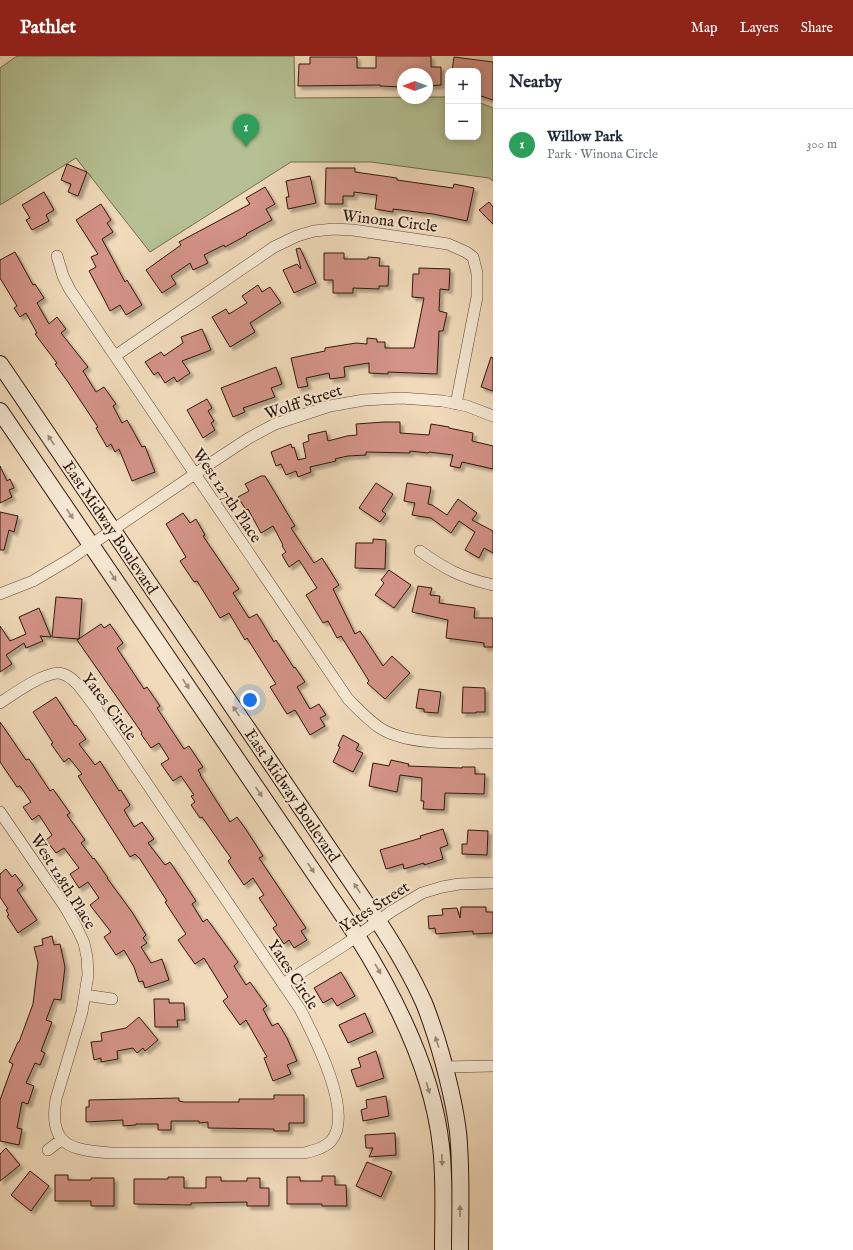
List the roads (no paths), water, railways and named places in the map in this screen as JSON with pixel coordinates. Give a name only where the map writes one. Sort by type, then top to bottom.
[{"type":"main road","name":"East Midway Boulevard","points":[[0,364],[378,920],[396,949],[424,1004],[445,1066],[451,1090],[458,1133],[460,1166],[460,1250]]},
{"type":"main road","name":"East Midway Boulevard","points":[[0,411],[357,936],[380,973],[396,1004],[414,1046],[437,1121],[441,1152],[442,1250]]},
{"type":"street","name":"Winona Circle","points":[[115,356],[274,247],[297,236],[314,231],[334,229],[353,230],[448,244],[466,252],[473,257],[477,273],[477,297],[456,404]]},
{"type":"street","name":"West 127th Place","points":[[57,256],[63,276],[70,290],[348,699],[366,717],[381,729],[407,739],[493,743]]},
{"type":"street","name":"Wolff Street","points":[[0,594],[33,581],[249,438],[276,424],[330,406],[364,400],[401,398],[436,400],[467,406],[493,416]]},
{"type":"street","points":[[420,551],[440,565],[462,577],[493,585]]},
{"type":"street","points":[[62,673],[63,661]]},
{"type":"street","name":"Yates Circle","points":[[0,703],[24,687],[53,673],[62,673],[76,684],[94,707],[300,1009],[316,1040],[329,1071],[338,1106],[338,1126],[335,1135],[335,1145],[304,1153],[89,1152],[76,1149],[62,1139]]},
{"type":"street","name":"West 128th Place","points":[[0,812],[65,907],[84,943],[87,957],[88,975],[82,1012],[56,1099],[54,1118],[56,1128],[60,1138],[62,1139]]},
{"type":"street","name":"Yates Street","points":[[282,984],[357,936],[378,920],[422,893],[459,884],[493,883]]},
{"type":"street","points":[[85,995],[112,1000]]},
{"type":"street","points":[[445,1066],[493,1066]]},
{"type":"street","points":[[48,1150],[62,1139]]},
{"type":"place","name":"Willow Park","points":[[246,147]]}]
